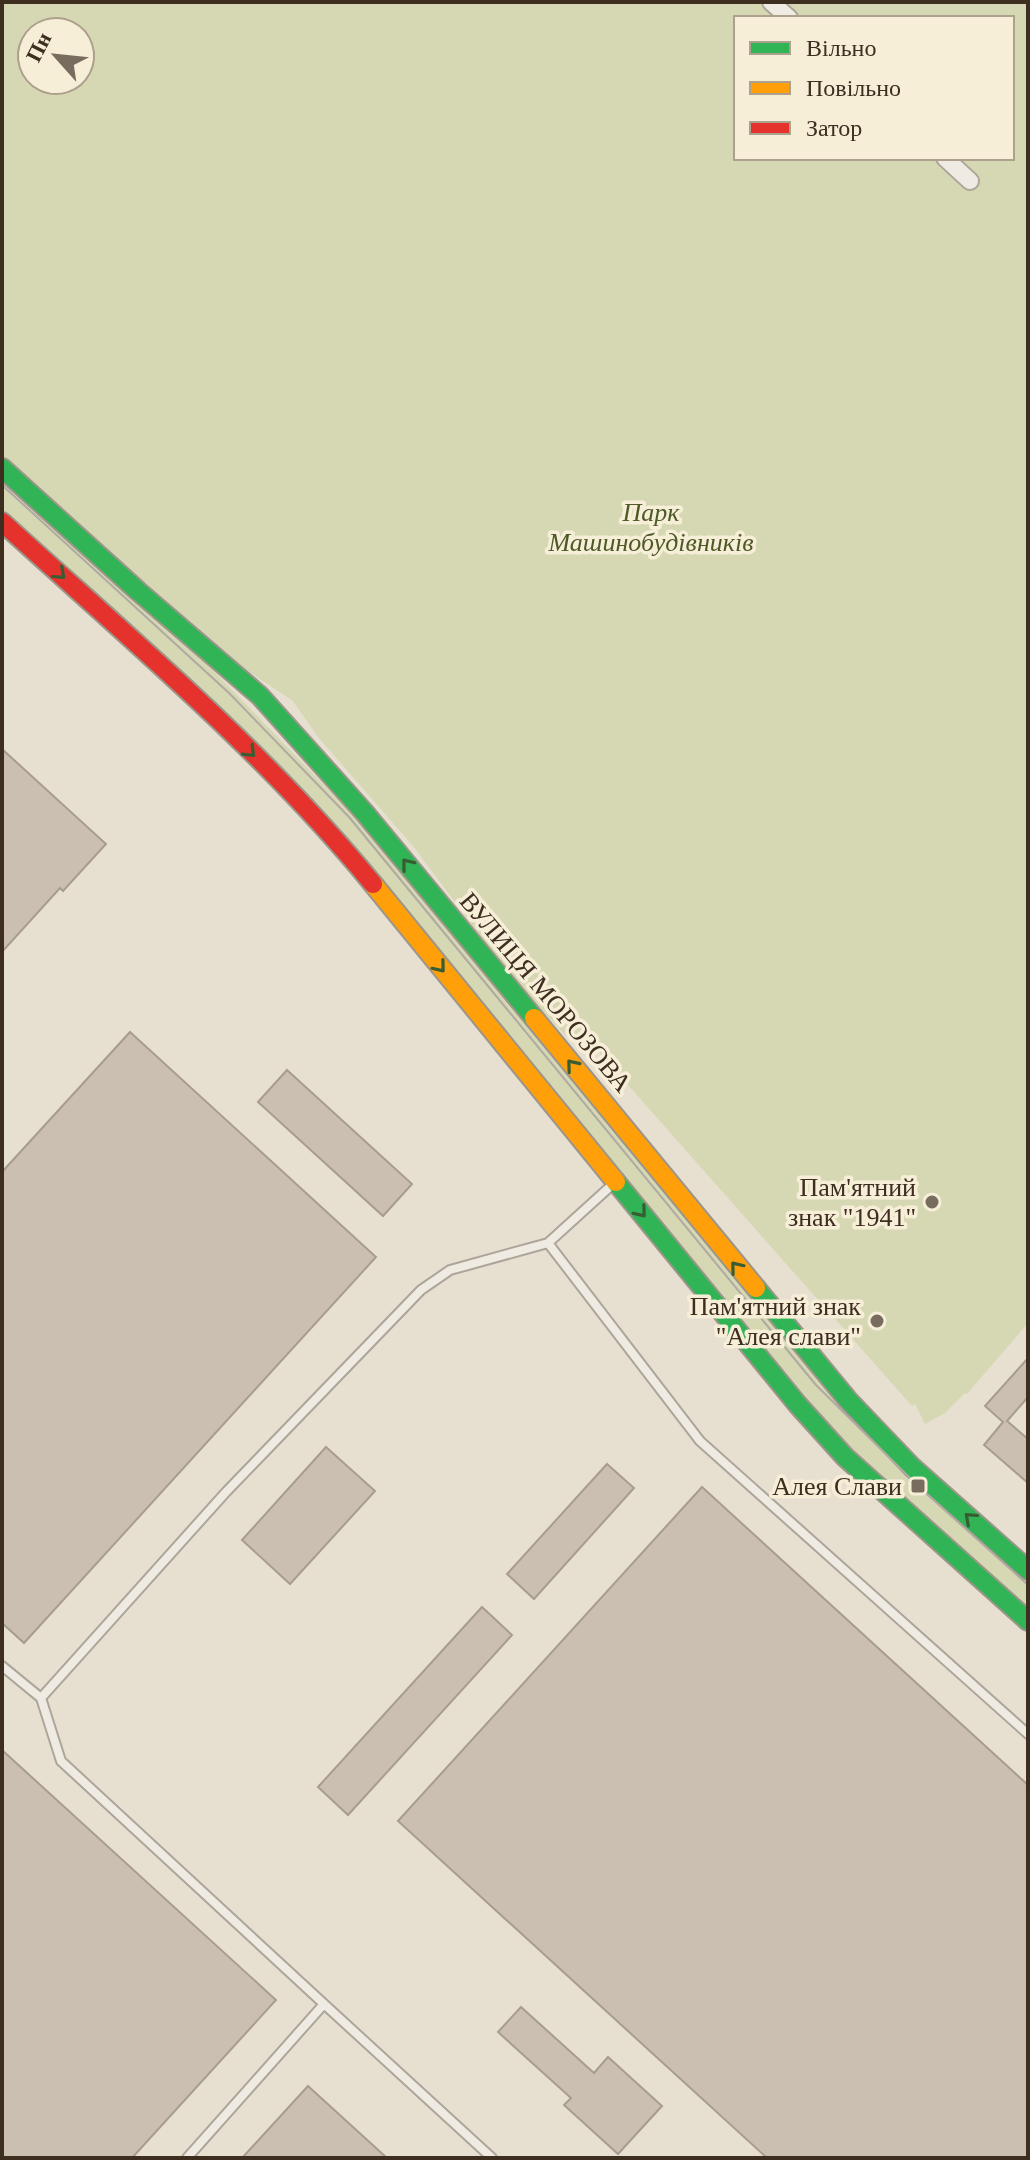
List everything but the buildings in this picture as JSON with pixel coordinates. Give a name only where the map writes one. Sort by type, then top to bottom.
[{"type":"main road","name":"ВУЛИЦЯ МОРОЗОВА","points":[[2,468],[260,696],[364,812],[848,1400],[912,1467],[1028,1570]]},
{"type":"main road","points":[[2,522],[203,706],[332,834],[798,1405],[845,1457],[1028,1621]]},
{"type":"street","points":[[771,2],[787,16]]},
{"type":"street","points":[[947,160],[970,181]]},
{"type":"lane","points":[[41,1698],[226,1492],[421,1290],[450,1270],[548,1243],[616,1181]]},
{"type":"lane","points":[[548,1243],[700,1441],[1028,1734]]},
{"type":"lane","points":[[2,1666],[41,1698],[61,1761],[492,2158]]},
{"type":"lane","points":[[187,2158],[324,2004]]},
{"type":"green space","name":"Парк Машинобудівників","points":[[2,2],[1028,2],[1028,1323],[967,1394],[945,1413],[925,1424],[915,1404],[912,1406],[597,1050],[567,1037],[511,977],[413,846],[318,737],[293,701],[248,671],[2,459]]},
{"type":"green space","points":[[2,478],[199,656],[360,822],[694,1225],[1028,1578],[1028,1610],[849,1449],[344,837],[2,512]]},
{"type":"tram line","points":[[2,485],[229,693],[349,817],[816,1385],[918,1486],[1028,1585]]},
{"type":"traffic: fast","points":[[2,468],[260,696],[364,812],[534,1018]]},
{"type":"traffic: fast","points":[[616,1182],[798,1405],[845,1457],[1028,1621]]},
{"type":"traffic: fast","points":[[756,1288],[848,1400],[912,1467],[1028,1570]]},
{"type":"traffic: slow","points":[[373,884],[616,1182]]},
{"type":"traffic: slow","points":[[534,1018],[756,1288]]},
{"type":"traffic: jam","points":[[2,522],[241,742],[331,835],[373,884]]},
{"type":"place","name":"Пам'ятний знак \"1941\"","points":[[932,1202]]},
{"type":"place","name":"Пам'ятний знак \"Алея слави\"","points":[[877,1321]]},
{"type":"place","name":"Алея Слави","points":[[918,1486]]}]
